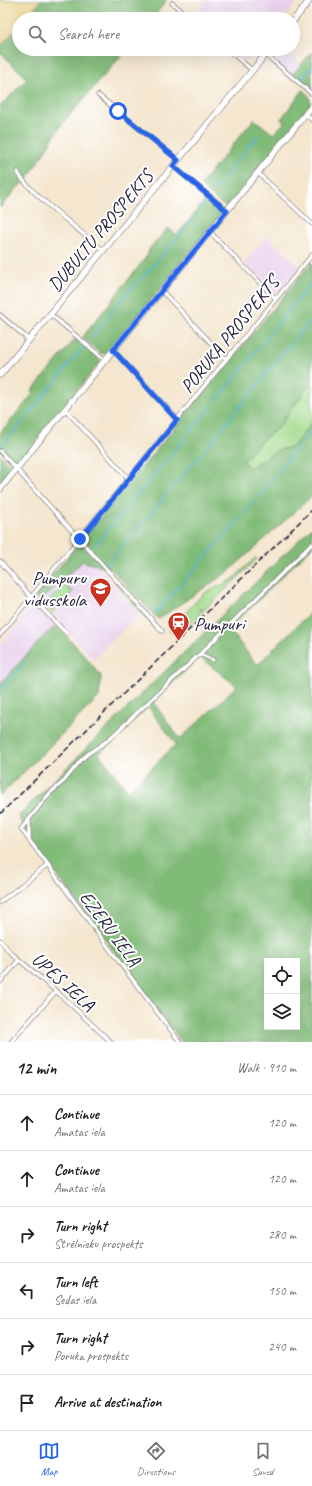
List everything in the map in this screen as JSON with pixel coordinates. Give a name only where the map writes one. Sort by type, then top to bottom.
[{"type":"main road","points":[[300,12],[310,0]]},
{"type":"main road","name":"DUBULTU PROSPEKTS","points":[[0,375],[263,56]]},
{"type":"main road","points":[[0,489],[312,106]]},
{"type":"street","points":[[172,3],[183,12]]},
{"type":"street","points":[[235,56],[252,70]]},
{"type":"street","points":[[267,56],[312,94]]},
{"type":"street","points":[[98,95],[178,160]]},
{"type":"street","points":[[306,114],[312,120]]},
{"type":"street","points":[[173,166],[227,211]]},
{"type":"street","points":[[18,172],[20,178],[103,250]]},
{"type":"street","points":[[258,173],[312,224]]},
{"type":"street","points":[[210,232],[276,299]]},
{"type":"street","name":"PORUKA PROSPEKTS","points":[[0,635],[312,255]]},
{"type":"street","points":[[162,291],[226,359]]},
{"type":"street","points":[[50,314],[105,360]]},
{"type":"street","points":[[0,315],[29,340]]},
{"type":"street","points":[[113,350],[177,420]]},
{"type":"street","points":[[65,410],[129,479]]},
{"type":"street","points":[[0,451],[162,631]]},
{"type":"street","points":[[29,840],[29,820],[46,798],[64,781],[82,759],[107,741],[200,654],[312,544]]},
{"type":"street","points":[[0,560],[67,634]]},
{"type":"street","points":[[200,654],[213,660]]},
{"type":"street","name":"EZERU IELA","points":[[29,820],[21,829],[180,1042]]},
{"type":"street","points":[[0,902],[48,865]]},
{"type":"street","name":"UPES IELA","points":[[0,940],[8,950],[56,991],[111,1042]]},
{"type":"street","points":[[0,982],[20,960]]},
{"type":"street","points":[[11,1042],[56,991]]},
{"type":"shaded area","points":[[207,0],[299,0],[289,12],[197,12]]},
{"type":"shaded area","points":[[240,56],[252,56],[247,62]]},
{"type":"shaded area","points":[[271,56],[292,56],[301,64],[292,75]]},
{"type":"shaded area","points":[[267,236],[300,267],[276,294],[244,263]]},
{"type":"shaded area","points":[[83,550],[139,614],[93,659],[38,597]]},
{"type":"shaded area","points":[[35,603],[56,626],[43,637],[1,683],[0,645]]},
{"type":"green space","points":[[41,0],[167,0],[158,12],[31,12]]},
{"type":"green space","points":[[12,34],[12,56],[121,56],[62,124],[26,181],[19,186],[0,208],[0,104],[1,105],[27,79],[1,53],[0,54],[0,47]]},
{"type":"green space","points":[[312,52],[312,91],[292,75]]},
{"type":"green space","points":[[303,90],[309,96],[310,105],[227,207],[221,204],[200,185],[254,119],[273,134],[284,123],[281,119]]},
{"type":"green space","points":[[207,198],[222,210],[222,213],[107,354],[100,353],[82,338],[147,256],[150,248],[168,228],[177,235]]},
{"type":"green space","points":[[312,262],[312,385],[309,385],[279,427],[261,441],[244,461],[249,468],[278,450],[293,447],[312,422],[312,496],[228,572],[158,619],[109,567],[105,568],[83,561],[39,602],[36,599],[36,595]]},
{"type":"green space","points":[[76,338],[101,361],[20,461],[11,460],[0,448],[0,433],[33,394],[31,392]]},
{"type":"green space","points":[[309,385],[312,385],[312,422],[293,447],[278,450],[249,468],[244,461],[261,441],[279,427]]},
{"type":"green space","points":[[0,455],[12,467],[12,470],[0,485]]},
{"type":"green space","points":[[312,527],[312,547],[229,629],[257,665],[312,611],[312,1042],[182,1042],[33,843],[18,816]],"holes":[[[199,657],[237,686],[180,739],[153,702]],[[148,707],[176,744],[128,791],[99,754]]]},
{"type":"green space","points":[[255,558],[257,559],[202,612],[201,611],[203,609],[200,609],[201,610],[199,612],[201,614],[177,637],[169,630],[203,594],[232,580]]},
{"type":"green space","points":[[116,582],[155,626],[154,627],[115,583]]},
{"type":"green space","points":[[65,585],[73,592],[52,613],[45,604]]},
{"type":"green space","points":[[56,626],[81,651],[101,676],[99,697],[0,796],[0,681],[2,682],[43,637]]},
{"type":"sand","points":[[0,0],[41,0],[32,12],[12,12],[12,34],[0,47]]},
{"type":"waterway","points":[[300,81],[312,66]]},
{"type":"waterway","points":[[212,193],[258,135]]},
{"type":"waterway","points":[[200,208],[207,199]]},
{"type":"waterway","points":[[91,338],[125,296],[163,255],[195,215]]},
{"type":"waterway","points":[[215,402],[312,282]]},
{"type":"waterway","points":[[204,451],[312,318]]},
{"type":"waterway","points":[[1,448],[84,346]]},
{"type":"waterway","points":[[190,432],[212,406]]},
{"type":"waterway","points":[[155,613],[246,512],[312,430]]},
{"type":"waterway","points":[[95,545],[186,437]]},
{"type":"waterway","points":[[107,565],[201,454]]},
{"type":"waterway","points":[[0,691],[26,662]]},
{"type":"railway","points":[[0,814],[312,510]]},
{"type":"place","name":"Pumpuru vidusskola","points":[[101,608]]},
{"type":"place","name":"Pumpuri","points":[[178,642]]},
{"type":"route","points":[[80,539],[177,420],[113,350],[227,211],[173,166],[178,160],[118,111]]}]
